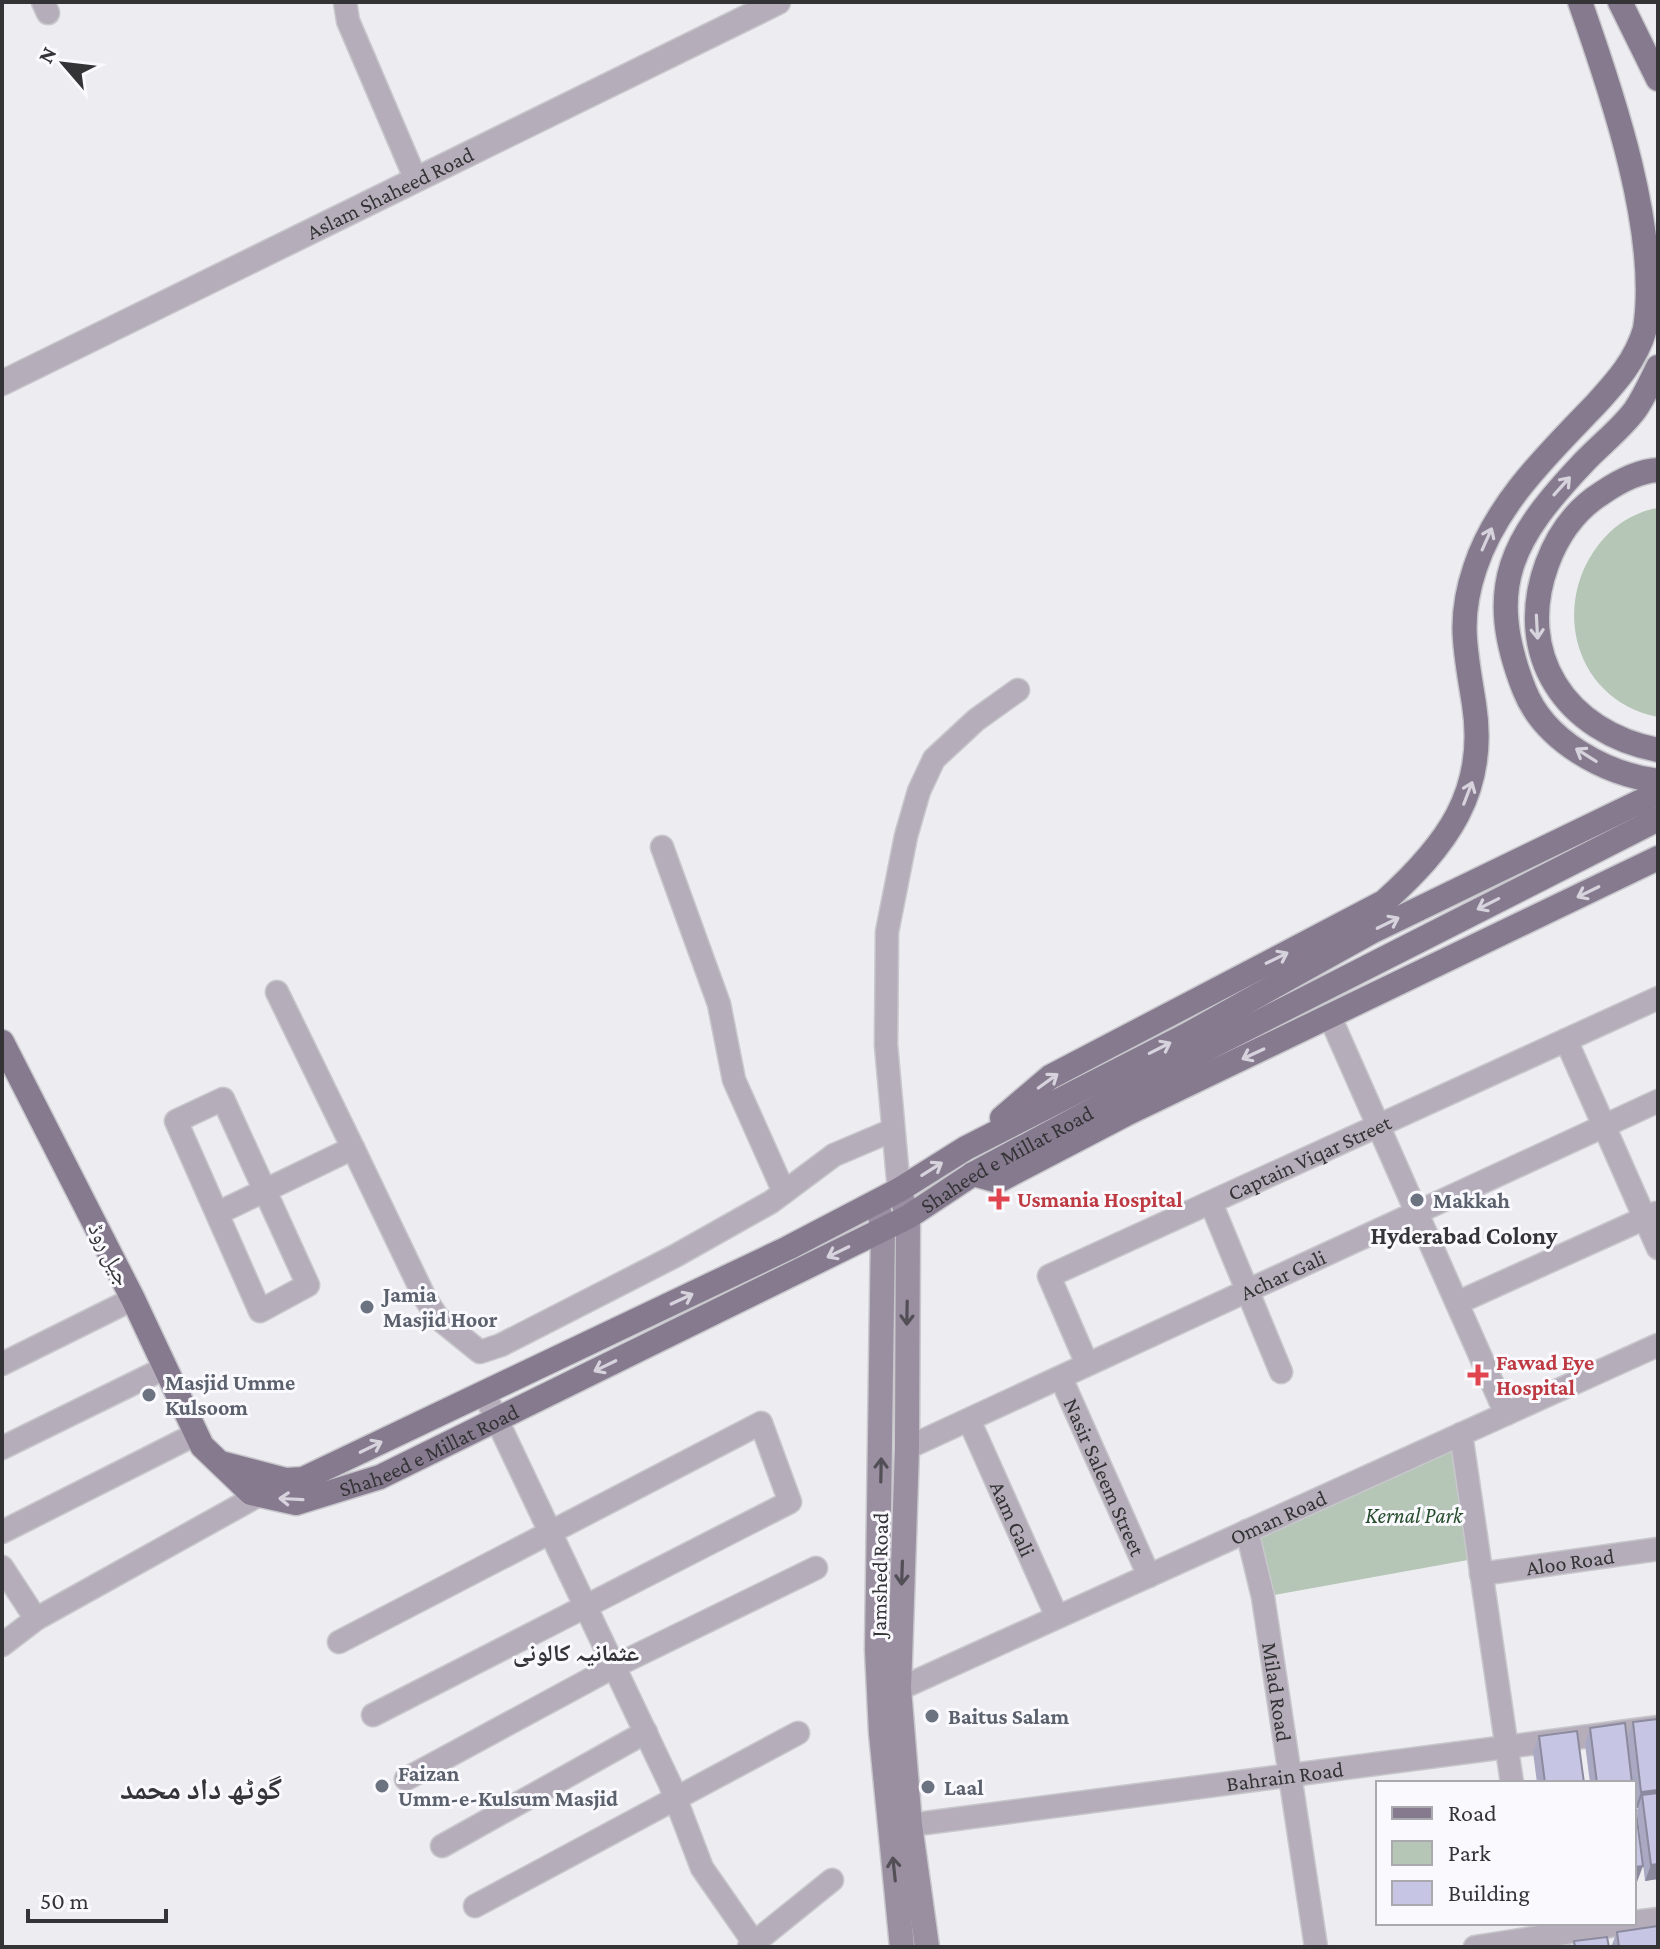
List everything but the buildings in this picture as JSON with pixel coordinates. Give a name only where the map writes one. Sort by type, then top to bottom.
[{"type":"main road","points":[[904,1205],[1050,1077],[1384,902],[1420,869],[1452,826],[1471,790],[1478,752],[1475,705],[1464,657],[1464,616],[1475,568],[1494,523],[1527,479],[1625,373],[1646,329],[1653,270],[1645,204],[1628,138],[1580,2]]},
{"type":"main road","points":[[1620,2],[1658,79]]},
{"type":"main road","points":[[1658,367],[1635,410],[1534,518],[1512,559],[1505,595],[1506,631],[1531,708],[1559,737],[1591,759],[1632,778],[1658,781]]},
{"type":"main road","points":[[1658,470],[1617,483],[1583,505],[1555,543],[1538,587],[1536,620],[1539,653],[1564,695],[1587,720],[1615,736],[1658,750]]},
{"type":"main road","points":[[966,1148],[1187,1035],[1371,932],[1658,793]]},
{"type":"main road","name":"Shaheed e Millat Road","points":[[219,1462],[251,1493],[296,1503],[380,1477],[883,1230],[904,1205],[973,1174],[1409,945],[1658,819]]},
{"type":"main road","points":[[973,1174],[998,1181],[1126,1114],[1658,858]]},
{"type":"main road","name":"جیل روڈ","points":[[2,1042],[133,1299],[202,1446],[219,1462]]},
{"type":"main road","name":"Shaheed e Millat Road","points":[[219,1462],[286,1480],[303,1479],[788,1248],[877,1202],[904,1205]]},
{"type":"main road","name":"Jamshed Road","points":[[877,1202],[883,1230],[877,1650],[881,1733],[902,1947]]},
{"type":"main road","name":"Jamshed Road","points":[[904,1205],[907,1448],[899,1689],[910,1825],[927,1947]]},
{"type":"street","points":[[345,2],[348,21],[416,180]]},
{"type":"street","name":"Aslam Shaheed Road","points":[[2,383],[778,2]]},
{"type":"street","points":[[904,1205],[893,1130],[886,1045],[887,932],[906,836],[919,791],[934,759],[957,736],[1018,690]]},
{"type":"street","points":[[662,847],[719,1004],[734,1080],[784,1192]]},
{"type":"street","points":[[277,992],[425,1298],[438,1318],[480,1352],[501,1345],[675,1256],[784,1192],[834,1155],[893,1130]]},
{"type":"street","name":"Captain Viqar Street","points":[[1087,1364],[1049,1276],[1658,998]]},
{"type":"street","points":[[1330,1017],[1506,1414]]},
{"type":"street","points":[[1566,1040],[1604,1126],[1651,1215],[1658,1248]]},
{"type":"street","points":[[223,1099],[268,1192],[308,1285],[260,1311],[176,1121],[223,1099]]},
{"type":"street","name":"Achar Gali","points":[[907,1448],[1658,1101]]},
{"type":"street","points":[[218,1213],[268,1192],[353,1148]]},
{"type":"street","points":[[1211,1203],[1281,1372]]},
{"type":"street","points":[[1457,1303],[1651,1215]]},
{"type":"street","points":[[2,1364],[133,1299]]},
{"type":"street","name":"Oman Road","points":[[899,1689],[1658,1345]]},
{"type":"street","points":[[2,1448],[165,1368]]},
{"type":"street","name":"Nasir Saleem Street","points":[[1061,1378],[1149,1576]]},
{"type":"street","points":[[484,1393],[646,1732],[702,1868],[753,1946],[832,1880]]},
{"type":"street","name":"Aam Gali","points":[[969,1420],[1057,1617]]},
{"type":"street","points":[[339,1642],[761,1423],[790,1502],[373,1715]]},
{"type":"street","points":[[2,1532],[196,1434]]},
{"type":"street","points":[[1461,1434],[1512,1781]]},
{"type":"street","points":[[2,1645],[36,1619],[259,1495]]},
{"type":"street","name":"Milad Road","points":[[1247,1531],[1263,1597],[1316,1947]]},
{"type":"street","name":"Aloo Road","points":[[1481,1574],[1658,1549]]},
{"type":"street","points":[[2,1567],[36,1619]]},
{"type":"street","points":[[406,1779],[615,1666],[816,1568]]},
{"type":"street","name":"Bahrain Road","points":[[910,1825],[1658,1727]]},
{"type":"street","points":[[442,1846],[646,1732]]},
{"type":"street","points":[[475,1906],[798,1733]]},
{"type":"street","points":[[1636,1922],[1658,1919]]},
{"type":"street","points":[[1475,1947],[1618,1925]]},
{"type":"green space","points":[[1658,508],[1658,717],[1628,706],[1604,689],[1587,667],[1577,641],[1574,613],[1578,585],[1590,557],[1609,533],[1632,517]]},
{"type":"green space","name":"Kernal Park","points":[[1461,1434],[1479,1558],[1263,1597],[1247,1531]]},
{"type":"place","name":"Usmania Hospital","points":[[999,1199]]},
{"type":"place","name":"Makkah","points":[[1417,1200]]},
{"type":"place","name":"Jamia Masjid Hoor","points":[[367,1307]]},
{"type":"place","name":"Fawad Eye Hospital","points":[[1478,1375]]},
{"type":"place","name":"Masjid Umme Kulsoom","points":[[149,1395]]},
{"type":"place","name":"Baitus Salam","points":[[932,1716]]},
{"type":"place","name":"Faizan Umm-e-Kulsum Masjid","points":[[382,1786]]},
{"type":"place","name":"Laal","points":[[928,1787]]},
{"type":"district","name":"Hyderabad Colony","points":[[1464,1236]]},
{"type":"district","name":"عثمانیہ کالونی","points":[[576,1653]]},
{"type":"district","name":"گوٹھ داد محمد","points":[[201,1789]]}]
